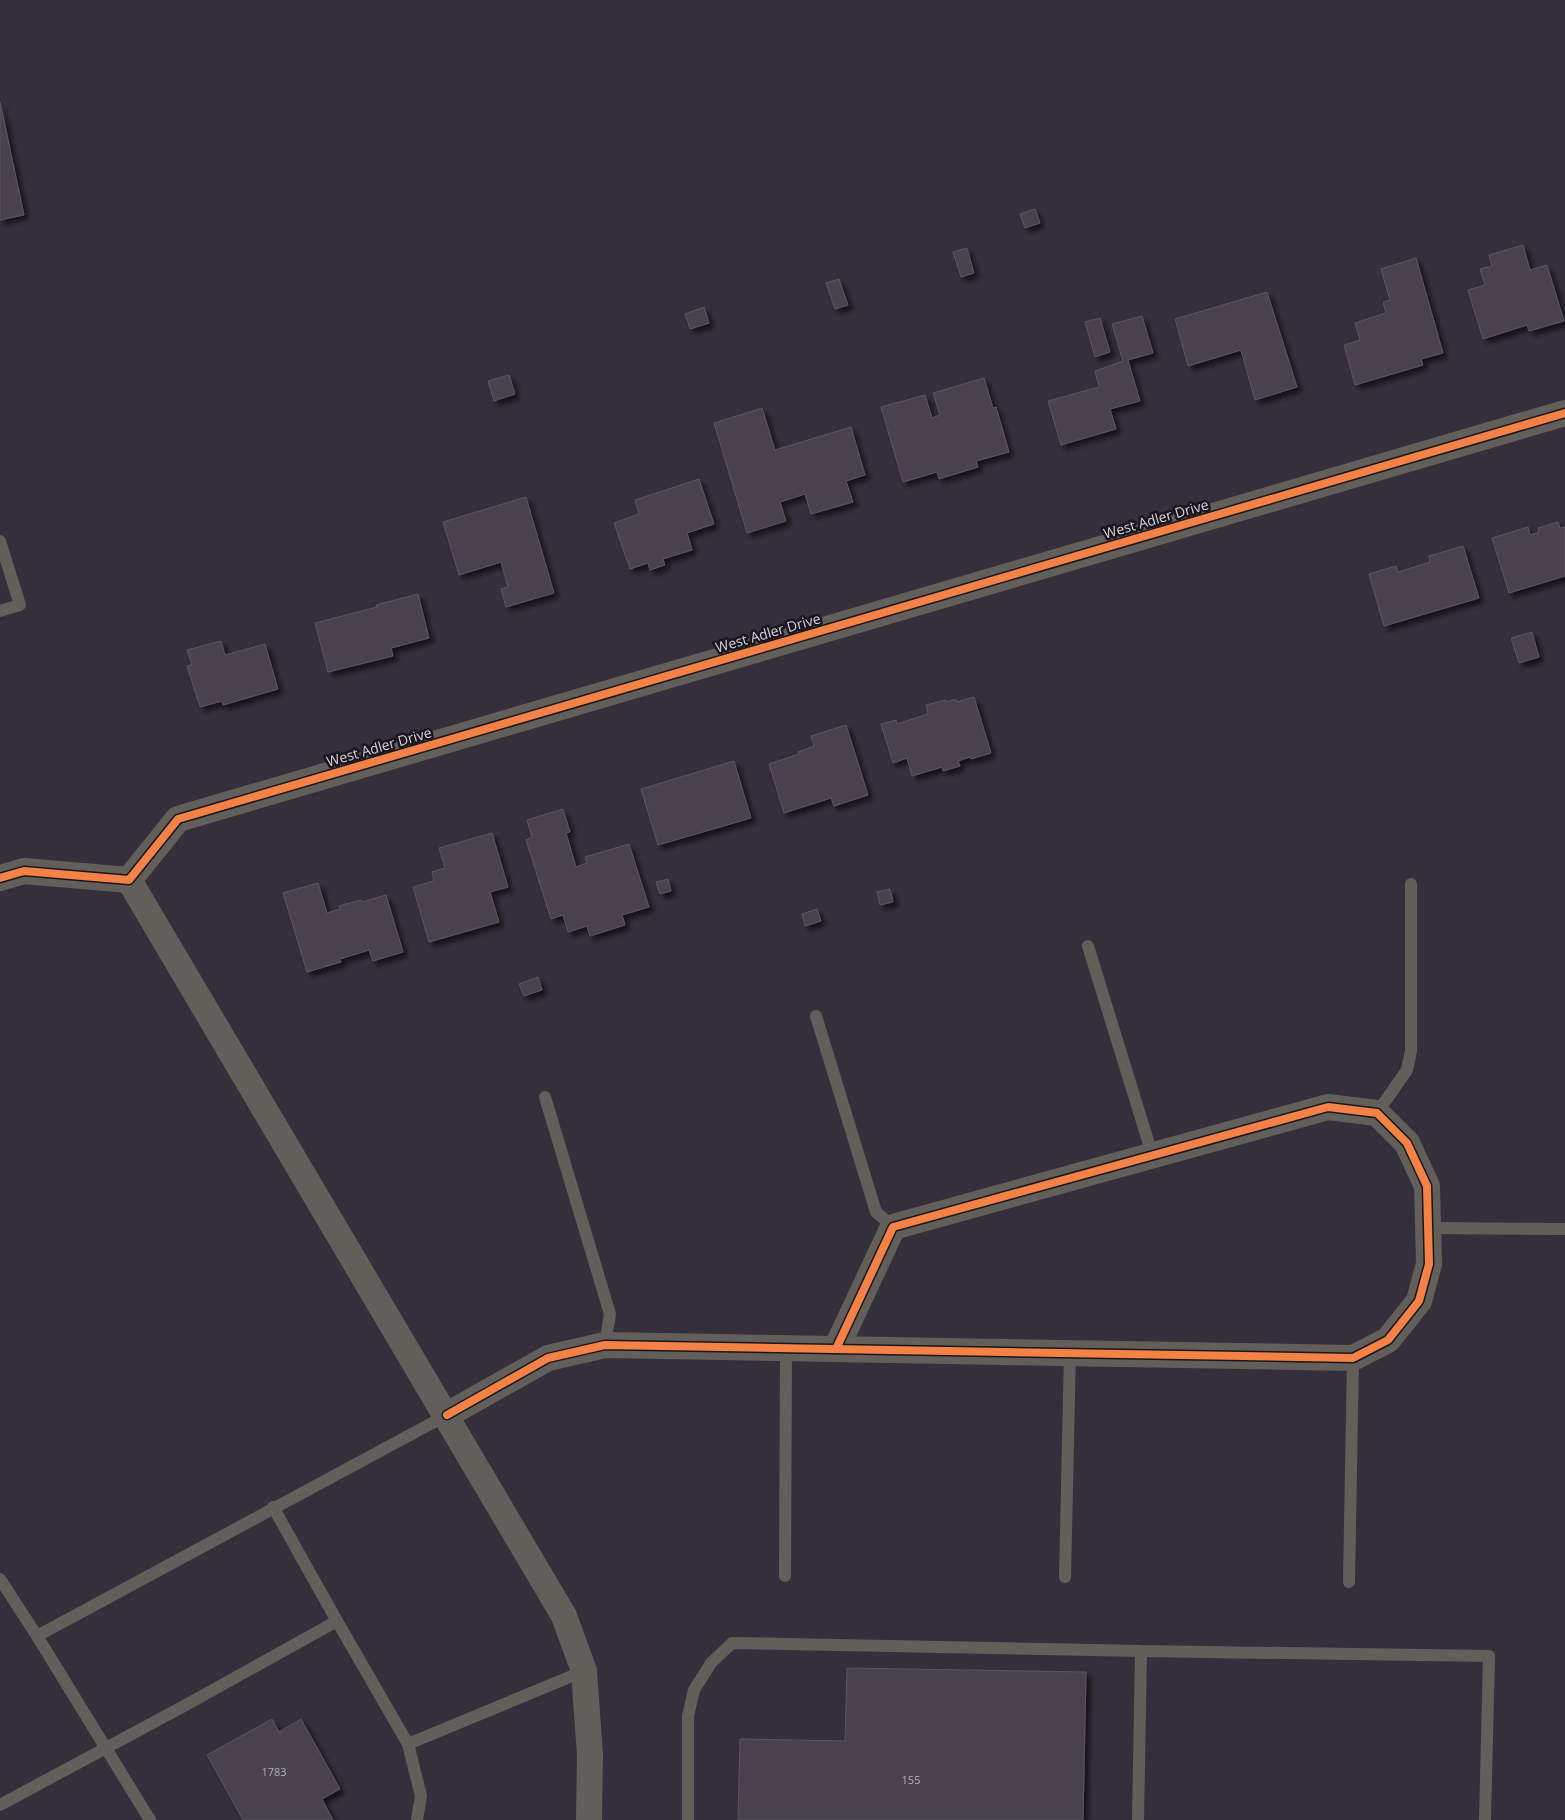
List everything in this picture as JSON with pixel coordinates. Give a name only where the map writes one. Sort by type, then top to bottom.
[{"type":"street","name":"West Adler Drive","points":[[130,880],[178,819],[1565,412]]},
{"type":"street","points":[[0,878],[24,871],[130,880],[564,1616],[584,1671],[590,1755],[589,1820]]},
{"type":"street","points":[[446,1415],[548,1358],[605,1345],[1353,1358],[1388,1340],[1419,1301],[1429,1264],[1426,1186],[1407,1143],[1377,1112],[1328,1107],[1153,1157],[893,1227],[836,1349]]},
{"type":"lane","points":[[0,541],[20,605],[0,610]]},
{"type":"lane","points":[[1377,1112],[1407,1070],[1411,1052],[1412,884]]},
{"type":"lane","points":[[1088,946],[1153,1157]]},
{"type":"lane","points":[[816,1016],[876,1212],[893,1227]]},
{"type":"lane","points":[[546,1097],[610,1314],[605,1345]]},
{"type":"lane","points":[[1428,1228],[1565,1229]]},
{"type":"lane","points":[[784,1576],[786,1348]]},
{"type":"lane","points":[[1065,1577],[1070,1353]]},
{"type":"lane","points":[[1349,1582],[1353,1358]]},
{"type":"lane","points":[[37,1636],[446,1415]]},
{"type":"lane","points":[[273,1507],[408,1744],[420,1796],[417,1820]]},
{"type":"lane","points":[[0,1579],[150,1820]]},
{"type":"lane","points":[[0,1805],[338,1621]]},
{"type":"lane","points":[[688,1820],[688,1716],[694,1690],[711,1663],[732,1643],[1140,1652],[1489,1656],[1486,1820]]},
{"type":"lane","points":[[1138,1820],[1140,1652]]},
{"type":"lane","points":[[408,1744],[584,1671]]},
{"type":"building","points":[[0,102],[24,215],[0,220]]},
{"type":"building","points":[[1035,209],[1040,223],[1025,228],[1020,214]]},
{"type":"building","points":[[1523,245],[1530,270],[1547,265],[1564,321],[1529,331],[1527,325],[1483,339],[1468,290],[1485,285],[1480,269],[1492,266],[1489,255]]},
{"type":"building","points":[[967,248],[974,273],[961,277],[953,252]]},
{"type":"building","points":[[1416,258],[1443,353],[1421,359],[1423,365],[1355,385],[1344,345],[1360,340],[1355,323],[1386,313],[1383,302],[1390,300],[1381,269]]},
{"type":"building","points":[[839,279],[848,305],[835,309],[826,283]]},
{"type":"building","points":[[1267,292],[1297,387],[1255,400],[1241,350],[1188,366],[1175,319]]},
{"type":"building","points":[[704,307],[709,323],[690,329],[685,314]]},
{"type":"building","points":[[1142,316],[1153,353],[1128,360],[1140,401],[1110,409],[1116,429],[1061,445],[1048,401],[1099,387],[1095,371],[1123,361],[1112,324]]},
{"type":"building","points":[[1100,318],[1110,352],[1095,357],[1085,322]]},
{"type":"building","points":[[509,375],[515,394],[494,401],[488,381]]},
{"type":"building","points":[[984,378],[993,408],[996,407],[1009,452],[976,461],[978,467],[939,479],[937,472],[903,482],[881,407],[925,395],[932,418],[940,415],[933,393]]},
{"type":"building","points":[[762,408],[775,450],[851,427],[865,475],[846,481],[853,502],[811,514],[805,494],[780,502],[786,521],[747,533],[714,423]]},
{"type":"building","points":[[699,479],[714,524],[687,533],[692,550],[663,559],[665,565],[650,570],[648,563],[630,569],[614,523],[639,514],[635,500]]},
{"type":"building","points":[[526,497],[554,593],[506,607],[501,589],[508,587],[501,562],[459,575],[443,522]]},
{"type":"building","points":[[1558,522],[1560,528],[1565,527],[1565,576],[1509,593],[1492,538],[1528,527],[1530,535],[1539,532],[1538,528]]},
{"type":"building","points":[[1463,546],[1479,598],[1384,626],[1369,574],[1396,566],[1398,572],[1430,562],[1429,556]]},
{"type":"building","points":[[418,594],[429,638],[391,648],[393,656],[328,672],[315,623]]},
{"type":"building","points":[[1532,632],[1539,657],[1519,663],[1511,638]]},
{"type":"building","points":[[221,641],[225,655],[265,644],[278,689],[223,705],[222,701],[200,707],[187,666],[192,665],[187,650]]},
{"type":"building","points":[[974,697],[991,753],[958,761],[960,766],[943,771],[942,767],[912,776],[907,758],[893,763],[881,724],[896,720],[897,724],[928,714],[926,705],[956,699],[957,702]]},
{"type":"building","points":[[846,725],[868,795],[834,806],[831,798],[784,813],[769,764],[799,754],[798,752],[814,746],[811,736]]},
{"type":"building","points":[[734,761],[751,818],[658,845],[641,789]]},
{"type":"building","points":[[563,809],[570,832],[566,833],[576,867],[587,863],[585,857],[629,844],[649,907],[622,915],[625,925],[590,936],[587,926],[568,932],[563,915],[551,919],[526,840],[532,837],[527,820]]},
{"type":"building","points":[[492,833],[508,887],[490,892],[499,922],[429,942],[413,887],[434,881],[432,872],[445,868],[439,848]]},
{"type":"building","points":[[668,879],[671,891],[660,894],[656,882]]},
{"type":"building","points":[[318,883],[327,913],[340,909],[339,906],[386,895],[403,952],[373,961],[369,950],[340,959],[341,962],[307,972],[283,893]]},
{"type":"building","points":[[890,889],[893,902],[880,905],[877,892]]},
{"type":"building","points":[[817,909],[821,921],[805,926],[802,914]]},
{"type":"building","points":[[538,977],[542,990],[524,996],[519,984]]},
{"type":"building","points":[[847,1668],[1086,1672],[1083,1820],[738,1820],[740,1739],[845,1741]]},
{"type":"building","points":[[272,1719],[279,1732],[301,1719],[340,1789],[322,1799],[333,1820],[243,1820],[207,1755]]},
{"type":"cycle path","points":[[0,878],[24,871],[129,880],[178,819],[1565,413]]},
{"type":"cycle path","points":[[447,1415],[548,1358],[605,1345],[1353,1358],[1388,1340],[1419,1301],[1429,1264],[1427,1186],[1407,1143],[1377,1113],[1328,1107],[893,1227],[836,1349]]}]
